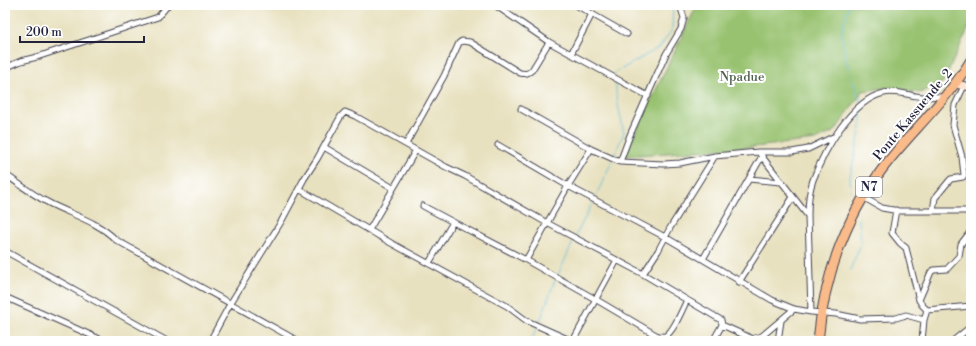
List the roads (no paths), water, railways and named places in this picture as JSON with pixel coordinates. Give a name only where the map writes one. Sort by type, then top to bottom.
[{"type":"highway","name":"Ponte Kassuende_2","points":[[818,341],[831,269],[838,248],[863,197],[891,158],[944,98],[963,86],[971,60]]},
{"type":"street","points":[[5,68],[21,61],[158,17],[168,5]]},
{"type":"street","points":[[495,5],[550,42],[648,96]]},
{"type":"street","points":[[576,5],[627,34]]},
{"type":"street","points":[[620,162],[666,54],[681,29],[684,18],[680,5]]},
{"type":"street","points":[[572,54],[592,14]]},
{"type":"street","points":[[406,144],[444,76],[459,43],[462,41],[470,42],[520,73],[525,74],[532,70],[550,42]]},
{"type":"street","points":[[933,211],[935,198],[950,179],[962,177],[964,175],[962,157],[953,125],[955,105],[963,86]]},
{"type":"street","points":[[811,312],[808,216],[809,200],[814,179],[833,137],[846,119],[872,98],[882,93],[890,92],[924,97],[940,96],[944,98]]},
{"type":"street","points":[[521,109],[591,149],[620,162],[672,164],[715,156],[800,151],[833,137]]},
{"type":"street","points":[[210,341],[230,304],[341,116],[345,112],[355,116],[547,223],[643,274],[721,320],[722,325],[713,341]]},
{"type":"street","points":[[498,144],[568,186],[703,259],[772,300],[794,309],[836,314],[860,319],[896,318],[906,314],[924,320]]},
{"type":"street","points":[[324,147],[393,188]]},
{"type":"street","points":[[526,260],[591,149]]},
{"type":"street","points":[[369,230],[416,150]]},
{"type":"street","points":[[703,259],[749,179],[760,154]]},
{"type":"street","points":[[760,154],[808,216]]},
{"type":"street","points":[[643,274],[715,156]]},
{"type":"street","points":[[5,174],[49,203],[73,213],[101,228],[116,240],[298,341]]},
{"type":"street","points":[[749,179],[781,182]]},
{"type":"street","points":[[299,189],[369,230],[490,298],[500,302],[527,320],[572,341],[617,260]]},
{"type":"street","points":[[740,282],[792,197]]},
{"type":"street","points":[[863,197],[882,208],[896,210],[971,211]]},
{"type":"street","points":[[423,206],[526,260],[656,335],[664,337],[671,329],[687,300]]},
{"type":"street","points":[[896,210],[892,233],[906,248],[919,300],[927,310]]},
{"type":"street","points":[[429,263],[453,222]]},
{"type":"street","points":[[919,300],[931,272],[934,270],[947,269],[958,258],[961,244],[971,231]]},
{"type":"street","points":[[5,251],[167,341]]},
{"type":"street","points":[[5,297],[104,341]]},
{"type":"street","points":[[927,310],[971,306]]},
{"type":"street","points":[[744,341],[762,336],[794,309]]},
{"type":"street","points":[[922,341],[924,320],[927,310]]},
{"type":"street","points":[[778,341],[781,320]]},
{"type":"street","points":[[953,341],[960,339],[971,324]]},
{"type":"street","points":[[722,325],[753,339]]},
{"type":"waterway","points":[[615,75],[615,73],[660,47],[672,30],[673,5]]},
{"type":"waterway","points":[[849,5],[841,33],[849,72],[861,103]]},
{"type":"waterway","points":[[614,156],[624,133],[617,100],[615,80]]},
{"type":"waterway","points":[[851,192],[850,177],[861,128],[861,108]]},
{"type":"waterway","points":[[595,198],[612,161]]},
{"type":"waterway","points":[[576,235],[593,202]]},
{"type":"waterway","points":[[850,270],[861,244],[859,218]]},
{"type":"waterway","points":[[558,275],[574,240]]},
{"type":"waterway","points":[[539,324],[555,280]]},
{"type":"waterway","points":[[531,341],[537,328]]},
{"type":"park label","name":"Npadue","points":[[742,76]]}]
